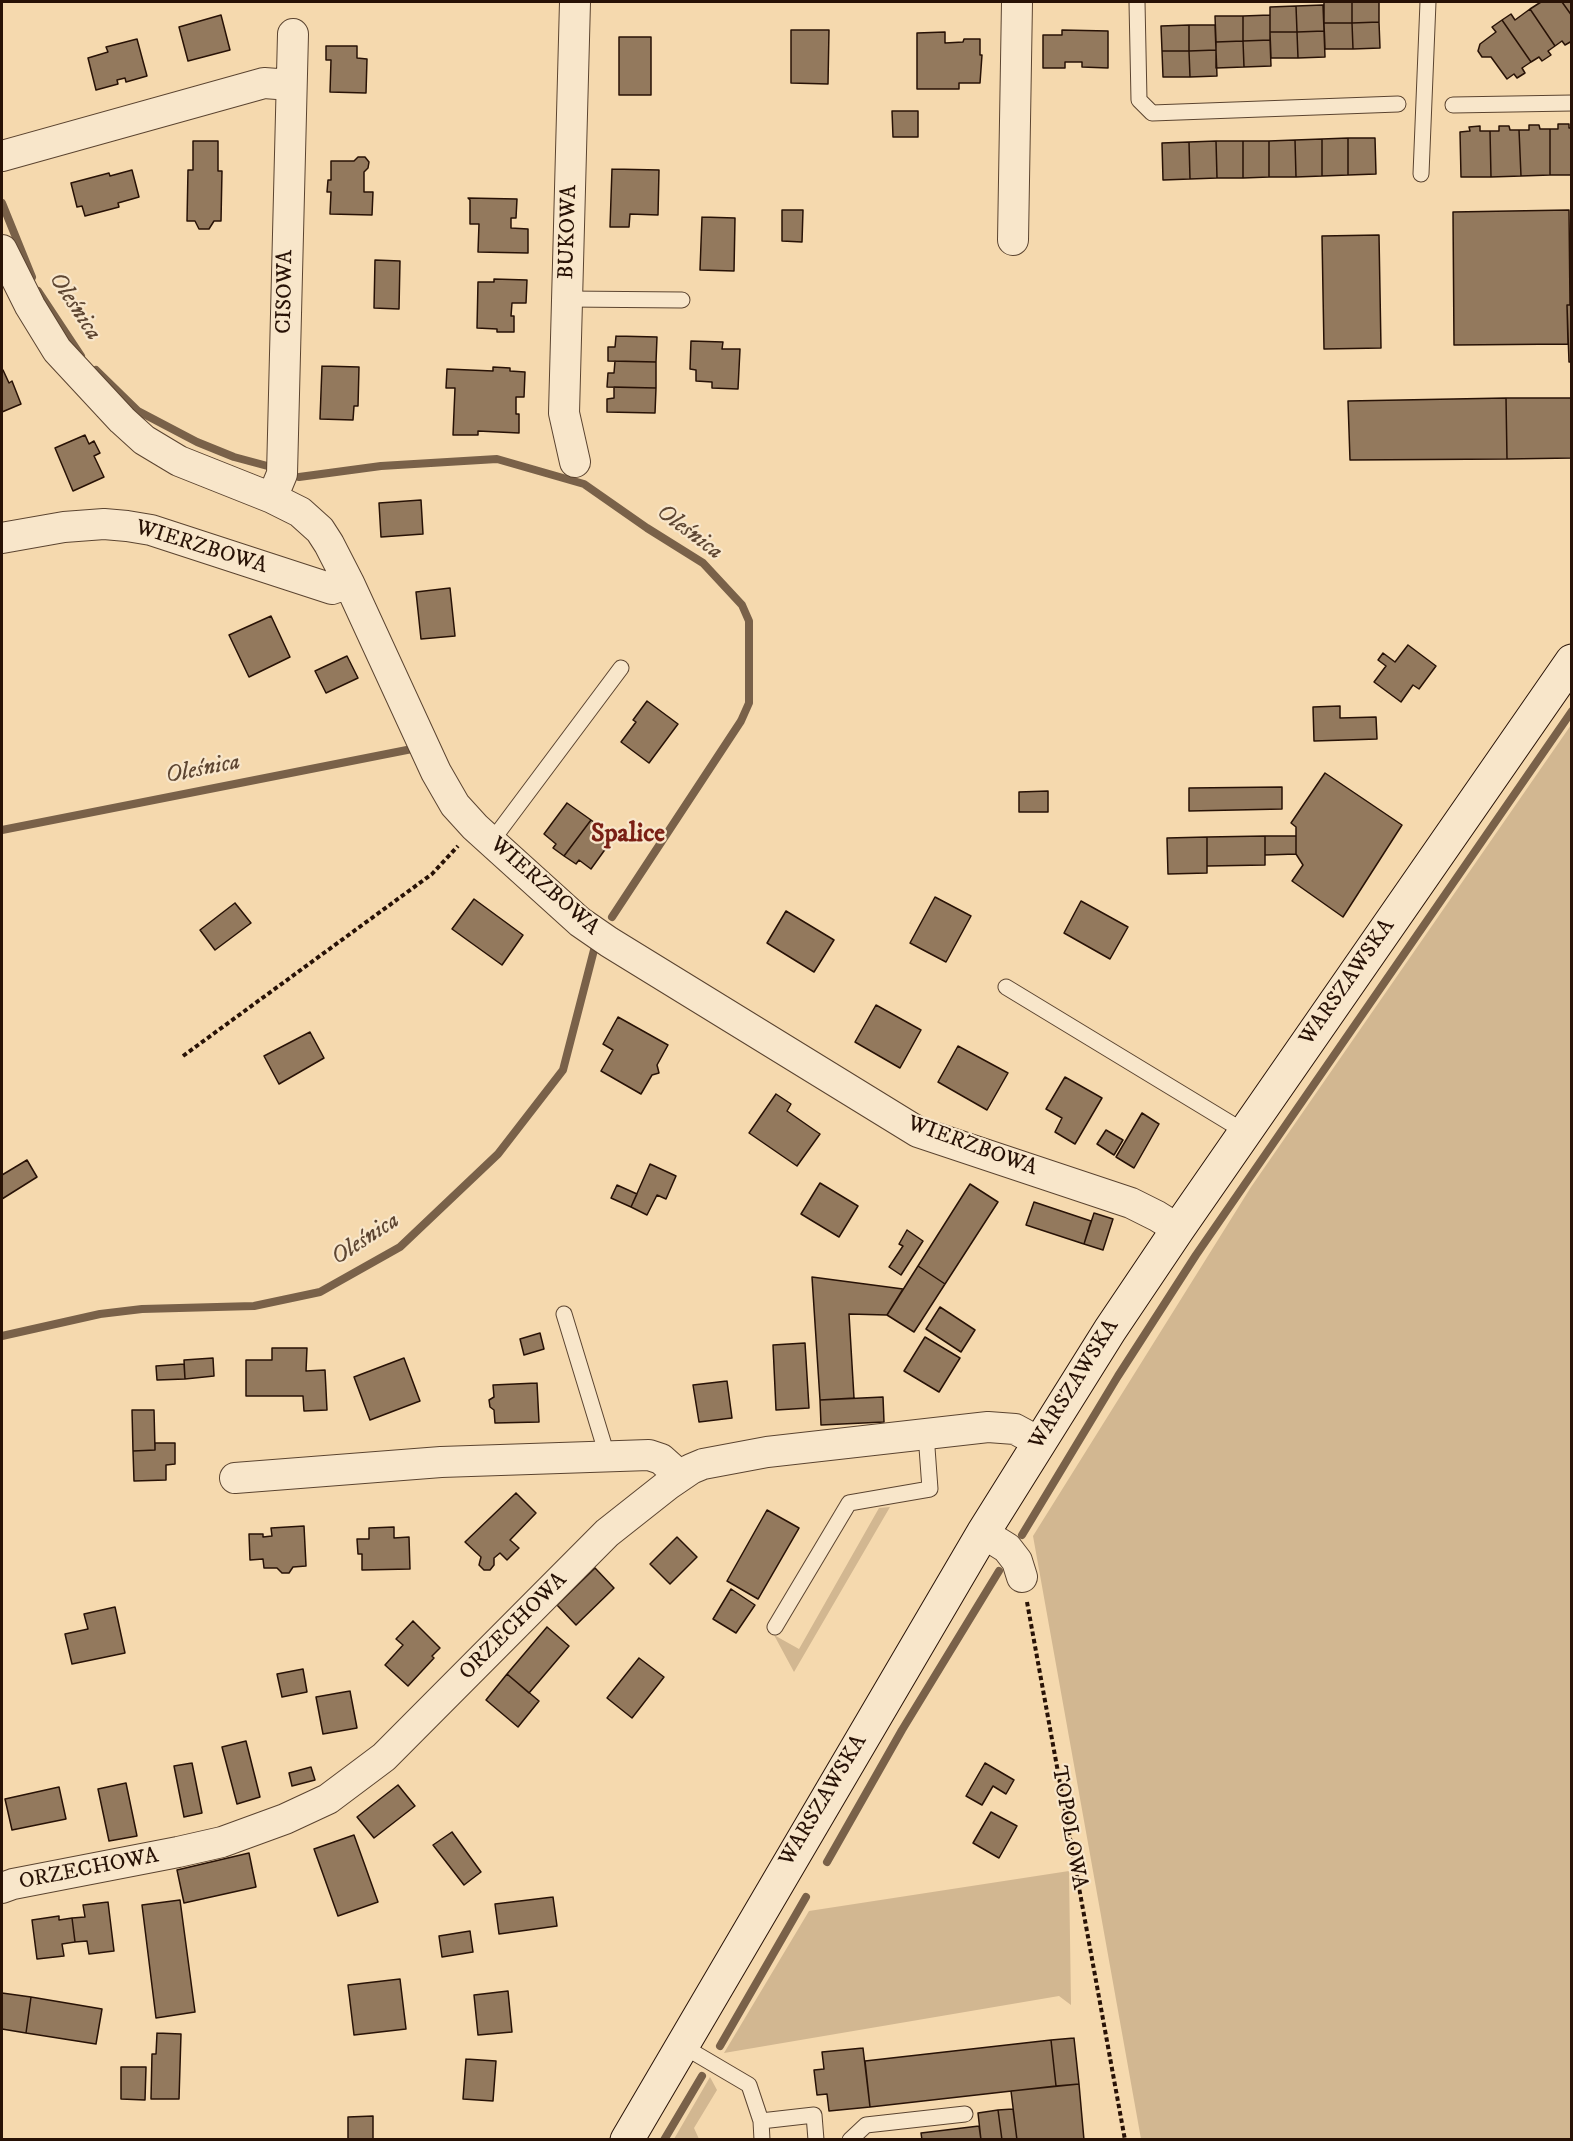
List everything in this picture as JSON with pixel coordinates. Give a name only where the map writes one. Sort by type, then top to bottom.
[{"type":"main road","name":"WARSZAWSKA","points":[[627,2139],[983,1533],[1110,1330],[1572,661]]},
{"type":"street","name":"BUKOWA","points":[[575,2],[564,413],[575,462]]},
{"type":"street","points":[[1013,240],[1017,2]]},
{"type":"street","name":"CISOWA","points":[[272,498],[282,474],[293,34]]},
{"type":"street","points":[[2,156],[264,83],[291,85]]},
{"type":"street","points":[[2,250],[36,316],[57,350],[122,420],[144,440],[179,462],[272,498],[300,512],[320,530],[349,583]]},
{"type":"street","name":"WIERZBOWA","points":[[2,538],[63,527],[104,524],[127,526],[151,530],[332,589],[349,583],[436,772],[455,805],[483,835],[580,922],[918,1132],[1131,1203],[1178,1229]]},
{"type":"street","name":"ORZECHOWA","points":[[2,1888],[222,1842],[285,1820],[328,1798],[384,1757],[607,1533],[680,1476],[703,1464],[759,1453],[988,1427],[1015,1429],[1040,1442]]},
{"type":"street","points":[[235,1478],[441,1462],[649,1455],[657,1457],[680,1476]]},
{"type":"street","points":[[983,1533],[1007,1548],[1017,1561],[1022,1577]]},
{"type":"lane","points":[[1137,2],[1139,100],[1152,113],[1398,104]]},
{"type":"lane","points":[[1421,174],[1428,2]]},
{"type":"lane","points":[[1452,105],[1572,104]]},
{"type":"lane","points":[[567,299],[682,300]]},
{"type":"lane","points":[[483,835],[621,668]]},
{"type":"lane","points":[[1005,987],[1245,1132]]},
{"type":"lane","points":[[564,1314],[603,1442],[605,1456]]},
{"type":"lane","points":[[775,1627],[849,1503],[930,1489],[926,1434]]},
{"type":"lane","points":[[681,2045],[749,2085],[761,2121],[762,2139]]},
{"type":"lane","points":[[850,2139],[866,2125],[965,2114]]},
{"type":"lane","points":[[761,2121],[813,2115],[816,2139]]},
{"type":"path","points":[[183,1056],[483,835]]},
{"type":"path","name":"TOPOLOWA","points":[[1022,1577],[1125,2139]]},
{"type":"shaded area","points":[[1571,725],[1571,2139],[1141,2139],[1033,1536],[1251,1187]]},
{"type":"shaded area","points":[[890,1507],[794,1672],[774,1635],[799,1649],[879,1508]]},
{"type":"shaded area","points":[[1069,1871],[1071,2005],[1059,1996],[724,2053],[809,1911]]},
{"type":"shaded area","points":[[710,2077],[717,2090],[694,2128],[699,2139],[674,2139]]},
{"type":"building","points":[[1324,2],[1352,2],[1352,23],[1324,23]]},
{"type":"building","points":[[1352,2],[1379,2],[1379,22],[1352,23]]},
{"type":"building","points":[[1541,2],[1562,2],[1572,16],[1572,41],[1565,45],[1562,41],[1555,46],[1530,9]]},
{"type":"building","points":[[1562,2],[1572,2],[1572,16]]},
{"type":"building","points":[[1323,5],[1324,31],[1297,32],[1296,6]]},
{"type":"building","points":[[1296,6],[1297,32],[1270,32],[1270,7]]},
{"type":"building","points":[[1530,9],[1555,46],[1548,51],[1551,55],[1542,61],[1539,57],[1531,62],[1502,20],[1511,14],[1515,20]]},
{"type":"building","points":[[221,15],[230,50],[188,61],[179,27]]},
{"type":"building","points":[[1270,15],[1270,40],[1243,41],[1243,16]]},
{"type":"building","points":[[1215,16],[1243,16],[1243,41],[1216,42]]},
{"type":"building","points":[[1502,20],[1531,62],[1522,68],[1525,73],[1517,78],[1514,74],[1507,79],[1491,57],[1482,57],[1478,51],[1480,44],[1496,32],[1492,27]]},
{"type":"building","points":[[1379,22],[1380,48],[1353,49],[1352,23]]},
{"type":"building","points":[[1324,23],[1352,23],[1353,49],[1325,49]]},
{"type":"building","points":[[1189,25],[1215,25],[1216,50],[1189,51]]},
{"type":"building","points":[[1189,25],[1189,51],[1162,51],[1161,26]]},
{"type":"building","points":[[791,30],[829,30],[828,84],[791,83]]},
{"type":"building","points":[[1062,30],[1108,31],[1108,68],[1082,67],[1082,62],[1065,62],[1065,68],[1043,68],[1043,35],[1062,35]]},
{"type":"building","points":[[1324,31],[1325,57],[1298,58],[1297,32]]},
{"type":"building","points":[[945,32],[945,43],[963,42],[964,39],[980,39],[980,55],[982,55],[980,83],[959,83],[959,89],[917,89],[917,33]]},
{"type":"building","points":[[1270,32],[1297,32],[1298,58],[1271,58]]},
{"type":"building","points":[[619,37],[651,37],[651,95],[619,95]]},
{"type":"building","points":[[137,39],[147,76],[126,82],[125,78],[117,80],[118,84],[96,90],[88,58],[108,52],[106,47]]},
{"type":"building","points":[[1270,40],[1271,66],[1244,67],[1243,41]]},
{"type":"building","points":[[1243,41],[1244,67],[1216,68],[1216,42]]},
{"type":"building","points":[[326,46],[357,46],[357,58],[367,59],[366,93],[330,92],[331,60],[326,60]]},
{"type":"building","points":[[1216,50],[1217,76],[1190,77],[1189,51]]},
{"type":"building","points":[[1162,51],[1189,51],[1190,77],[1163,77]]},
{"type":"building","points":[[892,111],[918,111],[918,137],[893,137]]},
{"type":"building","points":[[1558,124],[1569,124],[1569,128],[1572,128],[1572,175],[1550,175],[1550,129],[1558,129]]},
{"type":"building","points":[[1529,125],[1539,125],[1540,129],[1550,129],[1550,175],[1521,176],[1519,130],[1529,130]]},
{"type":"building","points":[[1480,126],[1480,131],[1490,131],[1491,177],[1461,177],[1460,132],[1470,131],[1469,127]]},
{"type":"building","points":[[1499,126],[1509,126],[1510,130],[1519,130],[1521,176],[1491,177],[1490,131],[1499,131]]},
{"type":"building","points":[[1348,138],[1348,175],[1322,176],[1322,139]]},
{"type":"building","points":[[1348,138],[1375,138],[1376,174],[1348,175]]},
{"type":"building","points":[[1322,139],[1322,176],[1296,177],[1295,140]]},
{"type":"building","points":[[1295,140],[1296,177],[1269,177],[1269,141]]},
{"type":"building","points":[[193,141],[218,141],[218,171],[222,171],[221,221],[214,221],[209,229],[199,229],[195,221],[187,221],[188,170],[193,170]]},
{"type":"building","points":[[1216,141],[1217,178],[1190,179],[1189,142]]},
{"type":"building","points":[[1216,141],[1243,141],[1243,178],[1217,178]]},
{"type":"building","points":[[1243,141],[1269,141],[1269,177],[1243,178]]},
{"type":"building","points":[[1189,142],[1190,179],[1163,180],[1162,143]]},
{"type":"building","points":[[358,157],[365,157],[369,162],[364,172],[364,192],[373,192],[372,215],[330,214],[331,192],[327,192],[328,180],[331,180],[331,161],[354,161]]},
{"type":"building","points":[[612,169],[659,170],[658,215],[630,214],[629,227],[610,227]]},
{"type":"building","points":[[132,170],[139,197],[118,203],[119,207],[85,216],[82,206],[77,207],[71,183],[109,173],[110,176]]},
{"type":"building","points":[[468,198],[517,199],[516,218],[511,218],[511,228],[528,229],[528,253],[478,252],[479,224],[470,224],[470,200]]},
{"type":"building","points":[[782,210],[803,210],[802,242],[782,241]]},
{"type":"building","points":[[1569,210],[1568,344],[1454,345],[1453,212]]},
{"type":"building","points":[[702,217],[735,218],[734,271],[700,270]]},
{"type":"building","points":[[1379,235],[1381,348],[1324,349],[1322,236]]},
{"type":"building","points":[[375,260],[400,261],[399,309],[374,308]]},
{"type":"building","points":[[494,279],[527,280],[526,303],[512,303],[511,316],[514,316],[514,332],[497,332],[497,329],[477,328],[478,282],[494,282]]},
{"type":"building","points":[[1567,305],[1572,305],[1572,362],[1569,362]]},
{"type":"building","points":[[616,336],[657,337],[656,362],[608,361],[608,347],[615,347]]},
{"type":"building","points":[[691,341],[723,342],[722,349],[740,349],[738,389],[712,388],[712,382],[696,381],[696,370],[690,369]]},
{"type":"building","points":[[615,361],[656,362],[656,388],[607,387],[608,373],[614,373]]},
{"type":"building","points":[[322,366],[359,367],[358,406],[354,406],[353,420],[320,419]]},
{"type":"building","points":[[493,367],[525,372],[524,397],[516,397],[519,433],[478,431],[478,435],[453,435],[455,388],[446,388],[447,369],[493,371]]},
{"type":"building","points":[[2,371],[9,383],[12,381],[21,404],[2,412]]},
{"type":"building","points":[[614,387],[656,388],[655,413],[607,412],[607,399],[614,398]]},
{"type":"building","points":[[1506,398],[1572,398],[1572,458],[1507,459]]},
{"type":"building","points":[[1506,398],[1507,459],[1350,460],[1348,401]]},
{"type":"building","points":[[85,435],[89,444],[94,441],[100,453],[94,456],[104,477],[73,491],[55,448]]},
{"type":"building","points":[[421,500],[423,534],[381,537],[379,503]]},
{"type":"building","points":[[450,588],[455,636],[421,639],[416,592]]},
{"type":"building","points":[[271,616],[290,657],[249,677],[229,635]]},
{"type":"building","points":[[1408,645],[1436,666],[1419,689],[1413,685],[1401,702],[1374,682],[1386,666],[1378,660],[1383,653],[1395,662]]},
{"type":"building","points":[[347,656],[358,678],[326,693],[315,671]]},
{"type":"building","points":[[647,701],[678,724],[649,763],[621,742],[636,722],[633,720]]},
{"type":"building","points":[[1340,706],[1340,718],[1376,717],[1377,739],[1314,741],[1313,707]]},
{"type":"building","points":[[1325,773],[1402,825],[1343,917],[1292,881],[1303,865],[1296,854],[1296,827],[1291,823]]},
{"type":"building","points":[[1282,787],[1282,809],[1189,811],[1189,788]]},
{"type":"building","points":[[1048,791],[1048,812],[1019,812],[1019,792]]},
{"type":"building","points":[[567,803],[591,820],[564,856],[553,848],[556,844],[544,834]]},
{"type":"building","points":[[591,820],[614,837],[591,869],[579,860],[576,864],[564,856]]},
{"type":"building","points":[[1265,836],[1296,836],[1296,854],[1265,855]]},
{"type":"building","points":[[1265,836],[1265,865],[1207,866],[1207,837]]},
{"type":"building","points":[[1207,837],[1207,873],[1168,874],[1167,838]]},
{"type":"building","points":[[935,897],[971,916],[946,962],[910,943]]},
{"type":"building","points":[[474,899],[523,935],[502,965],[452,929]]},
{"type":"building","points":[[1081,901],[1128,927],[1110,959],[1064,933]]},
{"type":"building","points":[[235,903],[251,923],[215,950],[200,930]]},
{"type":"building","points":[[786,911],[834,940],[814,972],[767,943]]},
{"type":"building","points":[[876,1005],[921,1030],[900,1068],[855,1042]]},
{"type":"building","points":[[618,1017],[668,1045],[657,1065],[659,1073],[652,1075],[641,1094],[601,1071],[613,1050],[603,1044]]},
{"type":"building","points":[[310,1032],[324,1058],[279,1084],[264,1056]]},
{"type":"building","points":[[958,1046],[1008,1073],[987,1110],[938,1082]]},
{"type":"building","points":[[1065,1077],[1102,1098],[1075,1144],[1055,1132],[1062,1118],[1046,1109]]},
{"type":"building","points":[[776,1094],[791,1104],[787,1111],[820,1134],[797,1166],[749,1133]]},
{"type":"building","points":[[1142,1113],[1159,1124],[1134,1168],[1116,1157]]},
{"type":"building","points":[[1106,1130],[1123,1140],[1114,1155],[1097,1144]]},
{"type":"building","points":[[27,1160],[37,1177],[2,1199],[2,1175]]},
{"type":"building","points":[[650,1164],[676,1176],[666,1199],[657,1195],[647,1215],[631,1207]]},
{"type":"building","points":[[820,1183],[858,1206],[839,1237],[801,1214]]},
{"type":"building","points":[[970,1184],[998,1202],[945,1284],[918,1266]]},
{"type":"building","points":[[617,1185],[637,1194],[631,1207],[611,1198]]},
{"type":"building","points":[[1034,1202],[1091,1221],[1084,1244],[1026,1225]]},
{"type":"building","points":[[1094,1213],[1113,1219],[1103,1250],[1084,1244]]},
{"type":"building","points":[[907,1230],[923,1241],[901,1275],[889,1267],[903,1246],[899,1244]]},
{"type":"building","points":[[918,1266],[945,1284],[914,1332],[887,1315]]},
{"type":"building","points":[[812,1277],[903,1289],[887,1315],[849,1314],[854,1398],[820,1400]]},
{"type":"building","points":[[940,1307],[975,1330],[961,1352],[926,1329]]},
{"type":"building","points":[[540,1333],[544,1349],[524,1355],[520,1339]]},
{"type":"building","points":[[925,1337],[960,1358],[939,1392],[904,1371]]},
{"type":"building","points":[[805,1343],[809,1408],[776,1410],[773,1345]]},
{"type":"building","points":[[272,1348],[307,1348],[306,1371],[325,1370],[327,1410],[304,1411],[303,1396],[246,1396],[246,1360],[272,1360]]},
{"type":"building","points":[[213,1358],[214,1376],[185,1379],[184,1360]]},
{"type":"building","points":[[404,1358],[420,1401],[370,1420],[354,1377]]},
{"type":"building","points":[[184,1364],[185,1379],[157,1380],[156,1366]]},
{"type":"building","points":[[727,1381],[732,1418],[699,1422],[693,1385]]},
{"type":"building","points":[[537,1383],[539,1422],[495,1423],[494,1410],[490,1407],[489,1400],[494,1397],[493,1385]]},
{"type":"building","points":[[883,1397],[884,1422],[821,1425],[820,1400]]},
{"type":"building","points":[[132,1410],[154,1410],[155,1450],[133,1451]]},
{"type":"building","points":[[155,1443],[175,1443],[175,1464],[166,1465],[166,1480],[134,1481],[133,1451],[155,1450]]},
{"type":"building","points":[[516,1493],[536,1513],[510,1540],[519,1548],[507,1560],[500,1553],[494,1558],[494,1565],[490,1570],[484,1570],[479,1565],[481,1557],[465,1542]]},
{"type":"building","points":[[767,1510],[799,1528],[758,1599],[727,1581]]},
{"type":"building","points":[[304,1526],[306,1566],[293,1567],[289,1573],[282,1573],[277,1568],[264,1568],[263,1559],[250,1560],[249,1534],[272,1536],[271,1528]]},
{"type":"building","points":[[394,1527],[394,1538],[409,1537],[410,1569],[362,1570],[362,1554],[358,1554],[357,1539],[369,1539],[369,1528]]},
{"type":"building","points":[[677,1537],[697,1557],[670,1584],[650,1564]]},
{"type":"building","points":[[595,1568],[614,1588],[576,1625],[557,1605]]},
{"type":"building","points":[[731,1589],[755,1605],[736,1633],[713,1619]]},
{"type":"building","points":[[115,1607],[125,1653],[72,1664],[65,1634],[88,1629],[84,1614]]},
{"type":"building","points":[[413,1621],[440,1648],[432,1656],[434,1658],[408,1686],[385,1665],[403,1645],[396,1639]]},
{"type":"building","points":[[547,1627],[569,1646],[529,1693],[507,1674]]},
{"type":"building","points":[[639,1658],[664,1677],[632,1718],[607,1698]]},
{"type":"building","points":[[303,1669],[307,1692],[282,1697],[277,1674]]},
{"type":"building","points":[[507,1674],[539,1701],[518,1727],[486,1700]]},
{"type":"building","points":[[350,1691],[357,1728],[323,1734],[316,1697]]},
{"type":"building","points":[[246,1741],[260,1797],[237,1804],[222,1747]]},
{"type":"building","points":[[192,1763],[202,1813],[184,1817],[174,1766]]},
{"type":"building","points":[[985,1763],[1014,1780],[1006,1794],[993,1786],[982,1805],[966,1796]]},
{"type":"building","points":[[311,1767],[315,1780],[292,1786],[289,1773]]},
{"type":"building","points":[[126,1783],[137,1836],[109,1841],[98,1789]]},
{"type":"building","points":[[398,1785],[415,1806],[374,1838],[357,1817]]},
{"type":"building","points":[[59,1787],[66,1819],[12,1830],[5,1799]]},
{"type":"building","points":[[991,1812],[1017,1826],[999,1858],[973,1843]]},
{"type":"building","points":[[452,1832],[481,1872],[464,1885],[433,1845]]},
{"type":"building","points":[[354,1835],[378,1902],[338,1916],[314,1849]]},
{"type":"building","points":[[249,1853],[256,1887],[184,1903],[177,1870]]},
{"type":"building","points":[[553,1897],[557,1926],[499,1934],[495,1904]]},
{"type":"building","points":[[180,1900],[195,2012],[156,2018],[142,1905]]},
{"type":"building","points":[[108,1902],[114,1951],[89,1954],[87,1941],[75,1942],[72,1918],[85,1917],[83,1905]]},
{"type":"building","points":[[59,1916],[59,1920],[72,1918],[75,1942],[62,1944],[64,1956],[37,1959],[32,1920]]},
{"type":"building","points":[[470,1931],[473,1952],[442,1957],[439,1936]]},
{"type":"building","points":[[400,1979],[406,2029],[354,2035],[348,1985]]},
{"type":"building","points":[[508,1991],[512,2032],[478,2035],[474,1995]]},
{"type":"building","points":[[2,1993],[31,1997],[26,2033],[2,2029]]},
{"type":"building","points":[[31,1997],[102,2009],[96,2044],[26,2033]]},
{"type":"building","points":[[157,2033],[181,2034],[179,2099],[151,2099],[152,2054],[156,2054]]},
{"type":"building","points":[[1074,2038],[1079,2084],[1056,2086],[1051,2040]]},
{"type":"building","points":[[1051,2040],[1056,2086],[870,2107],[865,2061]]},
{"type":"building","points":[[863,2048],[870,2107],[829,2111],[827,2094],[817,2095],[814,2070],[824,2069],[822,2052]]},
{"type":"building","points":[[466,2059],[496,2061],[493,2101],[463,2099]]},
{"type":"building","points":[[121,2067],[146,2067],[145,2100],[121,2099]]},
{"type":"building","points":[[1079,2084],[1084,2140],[1017,2140],[1011,2091]]},
{"type":"building","points":[[1013,2109],[1017,2140],[1002,2140],[998,2110]]},
{"type":"building","points":[[998,2110],[1002,2140],[981,2140],[978,2113]]},
{"type":"building","points":[[373,2116],[373,2140],[348,2140],[348,2117]]},
{"type":"building","points":[[979,2126],[981,2140],[922,2140],[921,2133]]},
{"type":"waterway","name":"Oleśnica","points":[[2,203],[32,277]]},
{"type":"waterway","name":"Oleśnica","points":[[38,291],[81,356]]},
{"type":"waterway","name":"Oleśnica","points":[[96,370],[138,411],[197,442],[234,457],[275,468]]},
{"type":"waterway","name":"Oleśnica","points":[[299,477],[381,466],[497,459],[584,484],[647,528],[703,563],[742,605],[749,621],[749,703],[741,721],[612,917]]},
{"type":"waterway","points":[[1022,1535],[1118,1376],[1196,1255],[1572,711]]},
{"type":"waterway","name":"Oleśnica","points":[[2,830],[412,749]]},
{"type":"waterway","name":"Oleśnica","points":[[2,1336],[100,1314],[142,1309],[254,1306],[320,1292],[400,1247],[498,1154],[563,1070],[594,950]]},
{"type":"waterway","points":[[827,1862],[902,1730],[999,1571]]},
{"type":"waterway","points":[[720,2046],[806,1897]]},
{"type":"waterway","points":[[664,2140],[702,2076]]},
{"type":"district","name":"Spalice","points":[[628,836]]}]
